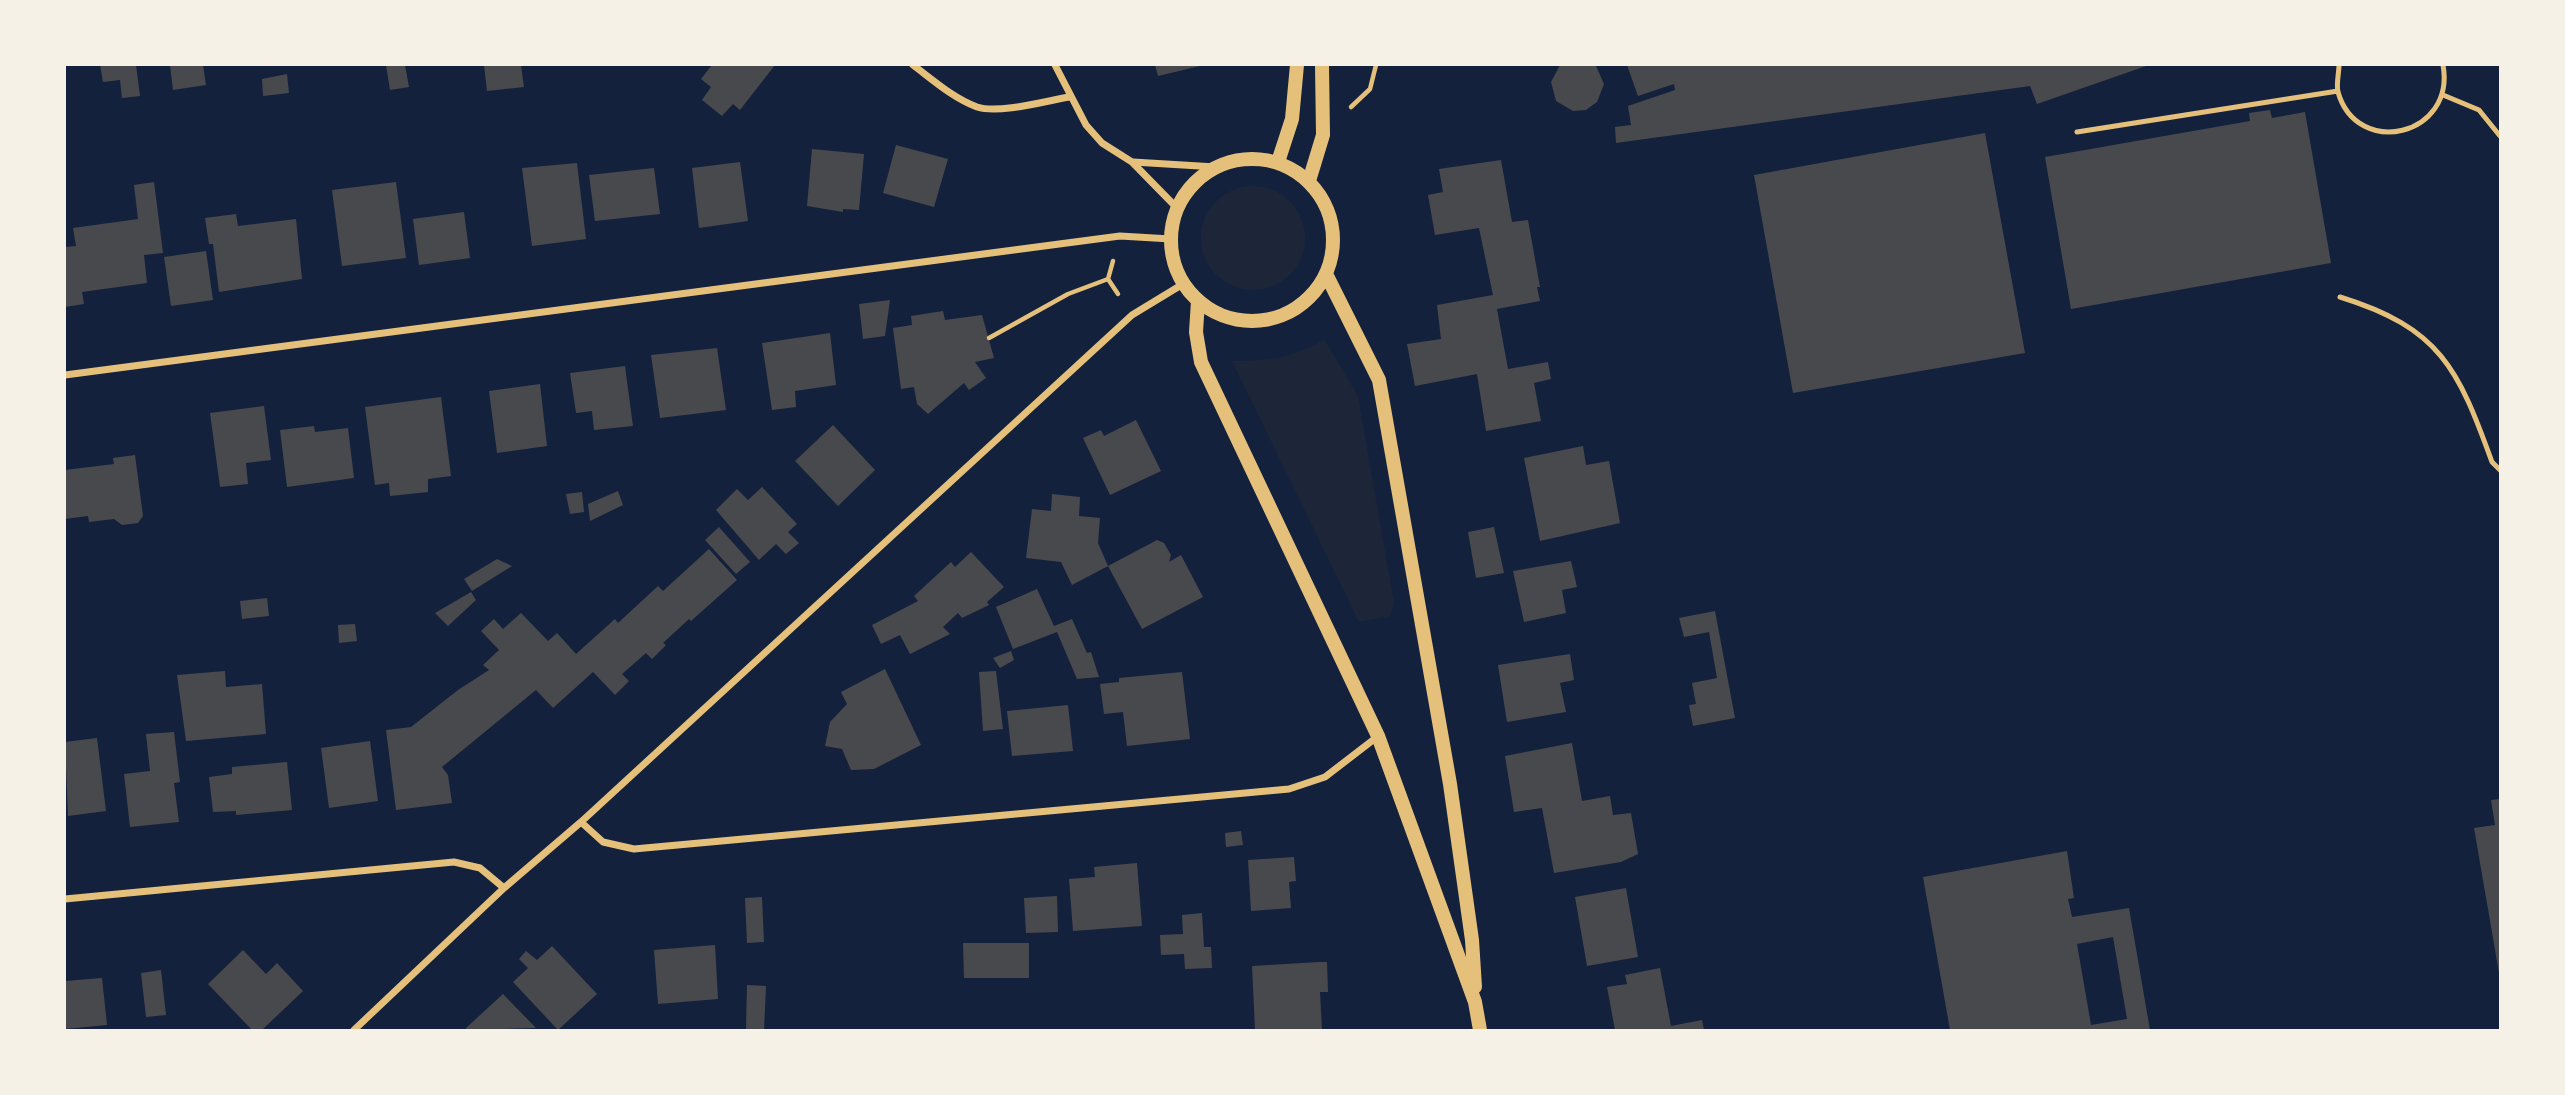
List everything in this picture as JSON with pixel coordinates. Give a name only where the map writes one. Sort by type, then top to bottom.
[{"type":"main road","points":[[1278,162],[1292,119],[1297,65]]},
{"type":"main road","points":[[1309,181],[1323,135],[1322,65]]},
{"type":"main road","points":[[1240,159],[1278,162],[1309,181],[1324,202],[1333,225],[1334,250],[1326,274],[1312,295],[1293,311],[1269,319],[1232,318],[1198,301],[1184,284],[1174,262],[1171,239],[1177,208],[1195,181],[1216,167],[1240,159]]},
{"type":"main road","points":[[1326,274],[1379,380],[1450,784],[1472,940],[1475,1002],[1480,1030]]},
{"type":"main road","points":[[1198,301],[1196,332],[1201,362],[1378,736],[1475,1002]]},
{"type":"street","points":[[913,65],[948,92],[979,108],[1016,106],[1069,97]]},
{"type":"street","points":[[1055,65],[1069,97],[1086,125],[1102,143],[1132,162],[1177,208]]},
{"type":"street","points":[[1132,162],[1216,167]]},
{"type":"street","points":[[65,375],[1120,236],[1171,239]]},
{"type":"street","points":[[354,1030],[504,888],[582,822],[1132,315],[1184,284]]},
{"type":"street","points":[[582,822],[603,842],[634,849],[1289,789],[1325,778],[1378,736]]},
{"type":"street","points":[[65,899],[454,862],[480,868],[504,888]]},
{"type":"lane","points":[[2339,65],[2338,91],[2351,116],[2375,131],[2403,132],[2428,119],[2443,95],[2443,65]]},
{"type":"lane","points":[[2077,132],[2338,91]]},
{"type":"lane","points":[[2443,95],[2479,110],[2500,136]]},
{"type":"lane","points":[[2340,297],[2377,309],[2412,327],[2447,363],[2468,396],[2492,461],[2500,470]]},
{"type":"path","points":[[1120,236],[1108,279],[1132,315]]},
{"type":"path","points":[[989,338],[1068,294],[1108,279]]},
{"type":"shaded area","points":[[1253,186],[1273,190],[1290,201],[1301,218],[1305,238],[1301,258],[1290,275],[1273,286],[1253,290],[1233,286],[1216,275],[1205,258],[1201,238],[1205,218],[1216,201],[1233,190]]},
{"type":"shaded area","points":[[1324,339],[1358,396],[1394,603],[1390,616],[1359,622],[1232,361],[1280,357]]},
{"type":"building","points":[[100,65],[136,65],[140,96],[122,98],[120,80],[103,82]]},
{"type":"building","points":[[170,65],[203,65],[206,85],[173,90]]},
{"type":"building","points":[[386,65],[405,65],[409,87],[390,90]]},
{"type":"building","points":[[484,65],[521,65],[524,87],[487,91]]},
{"type":"building","points":[[712,65],[775,65],[740,110],[733,104],[722,116],[702,100],[711,87],[701,79]]},
{"type":"building","points":[[1155,65],[1200,65],[1200,66],[1158,76]]},
{"type":"building","points":[[1560,65],[1596,66],[1604,84],[1597,102],[1586,110],[1573,111],[1556,101],[1551,82]]},
{"type":"building","points":[[1627,65],[2149,65],[2037,104],[2030,86],[1616,143],[1615,127],[1631,125],[1628,106],[1675,90],[1674,84],[1638,96]]},
{"type":"building","points":[[287,74],[289,93],[263,96],[262,79]]},
{"type":"building","points":[[2270,110],[2272,118],[2305,112],[2331,263],[2071,309],[2045,157],[2250,121],[2249,113]]},
{"type":"building","points":[[1985,133],[2025,353],[1793,393],[1754,175]]},
{"type":"building","points":[[896,145],[948,159],[934,207],[883,193]]},
{"type":"building","points":[[812,149],[864,154],[859,210],[843,209],[843,212],[807,206]]},
{"type":"building","points":[[1501,160],[1512,222],[1528,220],[1540,287],[1537,287],[1540,301],[1497,309],[1508,369],[1548,362],[1551,379],[1534,383],[1541,421],[1486,431],[1477,374],[1415,386],[1407,344],[1441,339],[1437,305],[1493,295],[1479,228],[1435,235],[1428,195],[1443,192],[1439,169]]},
{"type":"building","points":[[740,162],[748,221],[699,228],[692,168]]},
{"type":"building","points":[[577,163],[586,239],[532,246],[522,168]]},
{"type":"building","points":[[654,168],[660,214],[595,221],[589,175]]},
{"type":"building","points":[[154,182],[163,253],[144,255],[147,283],[82,292],[84,304],[65,307],[65,247],[76,246],[73,228],[138,219],[134,185]]},
{"type":"building","points":[[396,182],[406,258],[342,266],[332,190]]},
{"type":"building","points":[[464,212],[470,258],[419,265],[413,219]]},
{"type":"building","points":[[236,214],[238,226],[296,219],[302,279],[219,292],[213,244],[209,244],[205,218]]},
{"type":"building","points":[[206,251],[213,300],[171,306],[164,257]]},
{"type":"building","points":[[890,300],[885,336],[863,339],[859,304]]},
{"type":"building","points":[[943,311],[945,320],[982,315],[994,358],[975,362],[986,378],[969,390],[964,383],[928,414],[917,404],[914,387],[901,389],[893,328],[912,325],[911,316]]},
{"type":"building","points":[[830,333],[836,385],[795,391],[796,407],[772,410],[762,343]]},
{"type":"building","points":[[717,348],[726,410],[660,418],[651,355]]},
{"type":"building","points":[[625,366],[633,426],[594,430],[592,411],[576,413],[570,373]]},
{"type":"building","points":[[540,384],[547,446],[497,453],[489,391]]},
{"type":"building","points":[[441,397],[451,476],[428,479],[428,492],[390,496],[389,483],[375,485],[365,407]]},
{"type":"building","points":[[264,406],[271,460],[246,463],[248,484],[220,487],[210,413]]},
{"type":"building","points":[[1136,420],[1161,471],[1110,495],[1083,438],[1101,430],[1104,436]]},
{"type":"building","points":[[833,425],[875,470],[838,506],[795,461]]},
{"type":"building","points":[[314,426],[315,432],[348,428],[354,478],[287,487],[280,430]]},
{"type":"building","points":[[1583,446],[1586,465],[1609,461],[1620,523],[1540,541],[1524,458]]},
{"type":"building","points":[[135,455],[143,516],[138,523],[122,525],[114,519],[89,522],[88,516],[65,519],[65,470],[114,464],[113,458]]},
{"type":"building","points":[[762,487],[797,524],[788,532],[799,543],[786,554],[776,544],[759,560],[716,510],[737,489],[748,500]]},
{"type":"building","points":[[618,491],[623,505],[590,521],[588,504]]},
{"type":"building","points":[[582,492],[584,512],[570,514],[566,494]]},
{"type":"building","points":[[1052,494],[1080,497],[1079,516],[1100,518],[1098,543],[1108,566],[1072,585],[1061,562],[1026,558],[1032,509],[1051,511]]},
{"type":"building","points":[[719,527],[750,562],[736,574],[705,540]]},
{"type":"building","points":[[1494,527],[1504,573],[1476,578],[1468,532]]},
{"type":"building","points":[[1157,540],[1164,543],[1171,555],[1169,562],[1181,555],[1203,597],[1142,629],[1108,566]]},
{"type":"building","points":[[709,549],[737,580],[663,643],[666,645],[652,659],[646,653],[622,674],[629,681],[615,695],[593,672],[553,708],[536,690],[442,767],[448,775],[452,803],[396,810],[386,730],[411,727],[458,690],[489,670],[483,665],[499,650],[481,631],[494,619],[503,629],[521,613],[548,641],[557,633],[576,654],[615,619],[618,623],[658,586],[663,591]]},
{"type":"building","points":[[971,552],[1004,587],[987,602],[989,605],[962,618],[958,613],[943,627],[950,634],[910,654],[900,635],[881,644],[872,625],[918,601],[914,596],[951,562],[955,567]]},
{"type":"building","points":[[497,559],[512,566],[472,591],[464,579]]},
{"type":"building","points":[[1571,561],[1577,587],[1562,590],[1566,613],[1524,622],[1513,571]]},
{"type":"building","points":[[1037,589],[1054,626],[1072,619],[1087,653],[1091,652],[1099,677],[1077,679],[1057,632],[1013,649],[996,607]]},
{"type":"building","points":[[471,592],[476,600],[448,626],[435,613]]},
{"type":"building","points":[[267,598],[269,616],[242,619],[240,601]]},
{"type":"building","points":[[1715,611],[1735,718],[1693,726],[1689,705],[1696,704],[1692,683],[1717,678],[1709,632],[1684,637],[1679,618]]},
{"type":"building","points":[[355,624],[357,641],[339,643],[338,625]]},
{"type":"building","points":[[1011,651],[1014,660],[1000,668],[993,658]]},
{"type":"building","points":[[1570,654],[1574,680],[1560,683],[1566,712],[1507,722],[1498,665]]},
{"type":"building","points":[[885,669],[921,745],[874,769],[851,770],[842,749],[825,746],[830,722],[847,704],[841,692]]},
{"type":"building","points":[[225,671],[226,687],[262,684],[266,734],[186,741],[177,675]]},
{"type":"building","points":[[996,671],[1003,729],[983,731],[979,672]]},
{"type":"building","points":[[1182,672],[1190,739],[1127,746],[1123,712],[1104,714],[1100,684],[1119,682],[1119,678]]},
{"type":"building","points":[[1068,705],[1073,751],[1012,756],[1007,711]]},
{"type":"building","points":[[174,732],[180,782],[174,783],[179,822],[130,827],[124,774],[150,771],[146,734]]},
{"type":"building","points":[[97,738],[106,811],[68,816],[65,742]]},
{"type":"building","points":[[370,741],[378,801],[329,808],[321,748]]},
{"type":"building","points":[[1572,743],[1582,801],[1610,796],[1613,815],[1631,813],[1638,854],[1621,862],[1554,873],[1542,808],[1514,812],[1505,756]]},
{"type":"building","points":[[287,762],[292,810],[236,815],[236,811],[213,812],[209,777],[232,774],[232,767]]},
{"type":"building","points":[[2500,799],[2499,973],[2474,828],[2495,825],[2491,800]]},
{"type":"building","points":[[1241,831],[1243,845],[1226,847],[1225,833]]},
{"type":"building","points":[[2067,851],[2074,898],[2068,899],[2072,917],[2129,908],[2150,1030],[1950,1030],[1923,877]],"holes":[[[2113,937],[2127,1019],[2091,1025],[2077,944]]]},
{"type":"building","points":[[1294,857],[1296,881],[1289,882],[1291,908],[1251,911],[1248,860]]},
{"type":"building","points":[[1137,863],[1142,926],[1073,931],[1069,879],[1095,877],[1094,867]]},
{"type":"building","points":[[1626,888],[1638,957],[1587,966],[1575,897]]},
{"type":"building","points":[[1057,896],[1058,932],[1026,933],[1024,898]]},
{"type":"building","points":[[762,897],[764,942],[747,943],[745,898]]},
{"type":"building","points":[[1202,913],[1204,947],[1211,947],[1212,968],[1185,969],[1184,954],[1161,955],[1160,935],[1183,934],[1182,915]]},
{"type":"building","points":[[963,943],[1029,943],[1029,978],[964,978]]},
{"type":"building","points":[[715,945],[718,999],[658,1004],[654,950]]},
{"type":"building","points":[[552,946],[597,994],[558,1030],[513,982],[528,968],[519,959],[526,951],[537,960]]},
{"type":"building","points":[[243,950],[266,974],[277,963],[303,991],[262,1030],[252,1030],[208,984]]},
{"type":"building","points":[[1327,962],[1328,992],[1320,992],[1322,1030],[1255,1030],[1252,966]]},
{"type":"building","points":[[1660,968],[1671,1026],[1702,1020],[1704,1030],[1615,1030],[1607,987],[1627,984],[1625,975]]},
{"type":"building","points":[[161,970],[166,1015],[146,1017],[141,973]]},
{"type":"building","points":[[102,978],[107,1025],[65,1029],[65,981]]},
{"type":"building","points":[[747,985],[766,986],[764,1030],[746,1030]]},
{"type":"building","points":[[503,994],[536,1028],[467,1030],[466,1028]]}]
